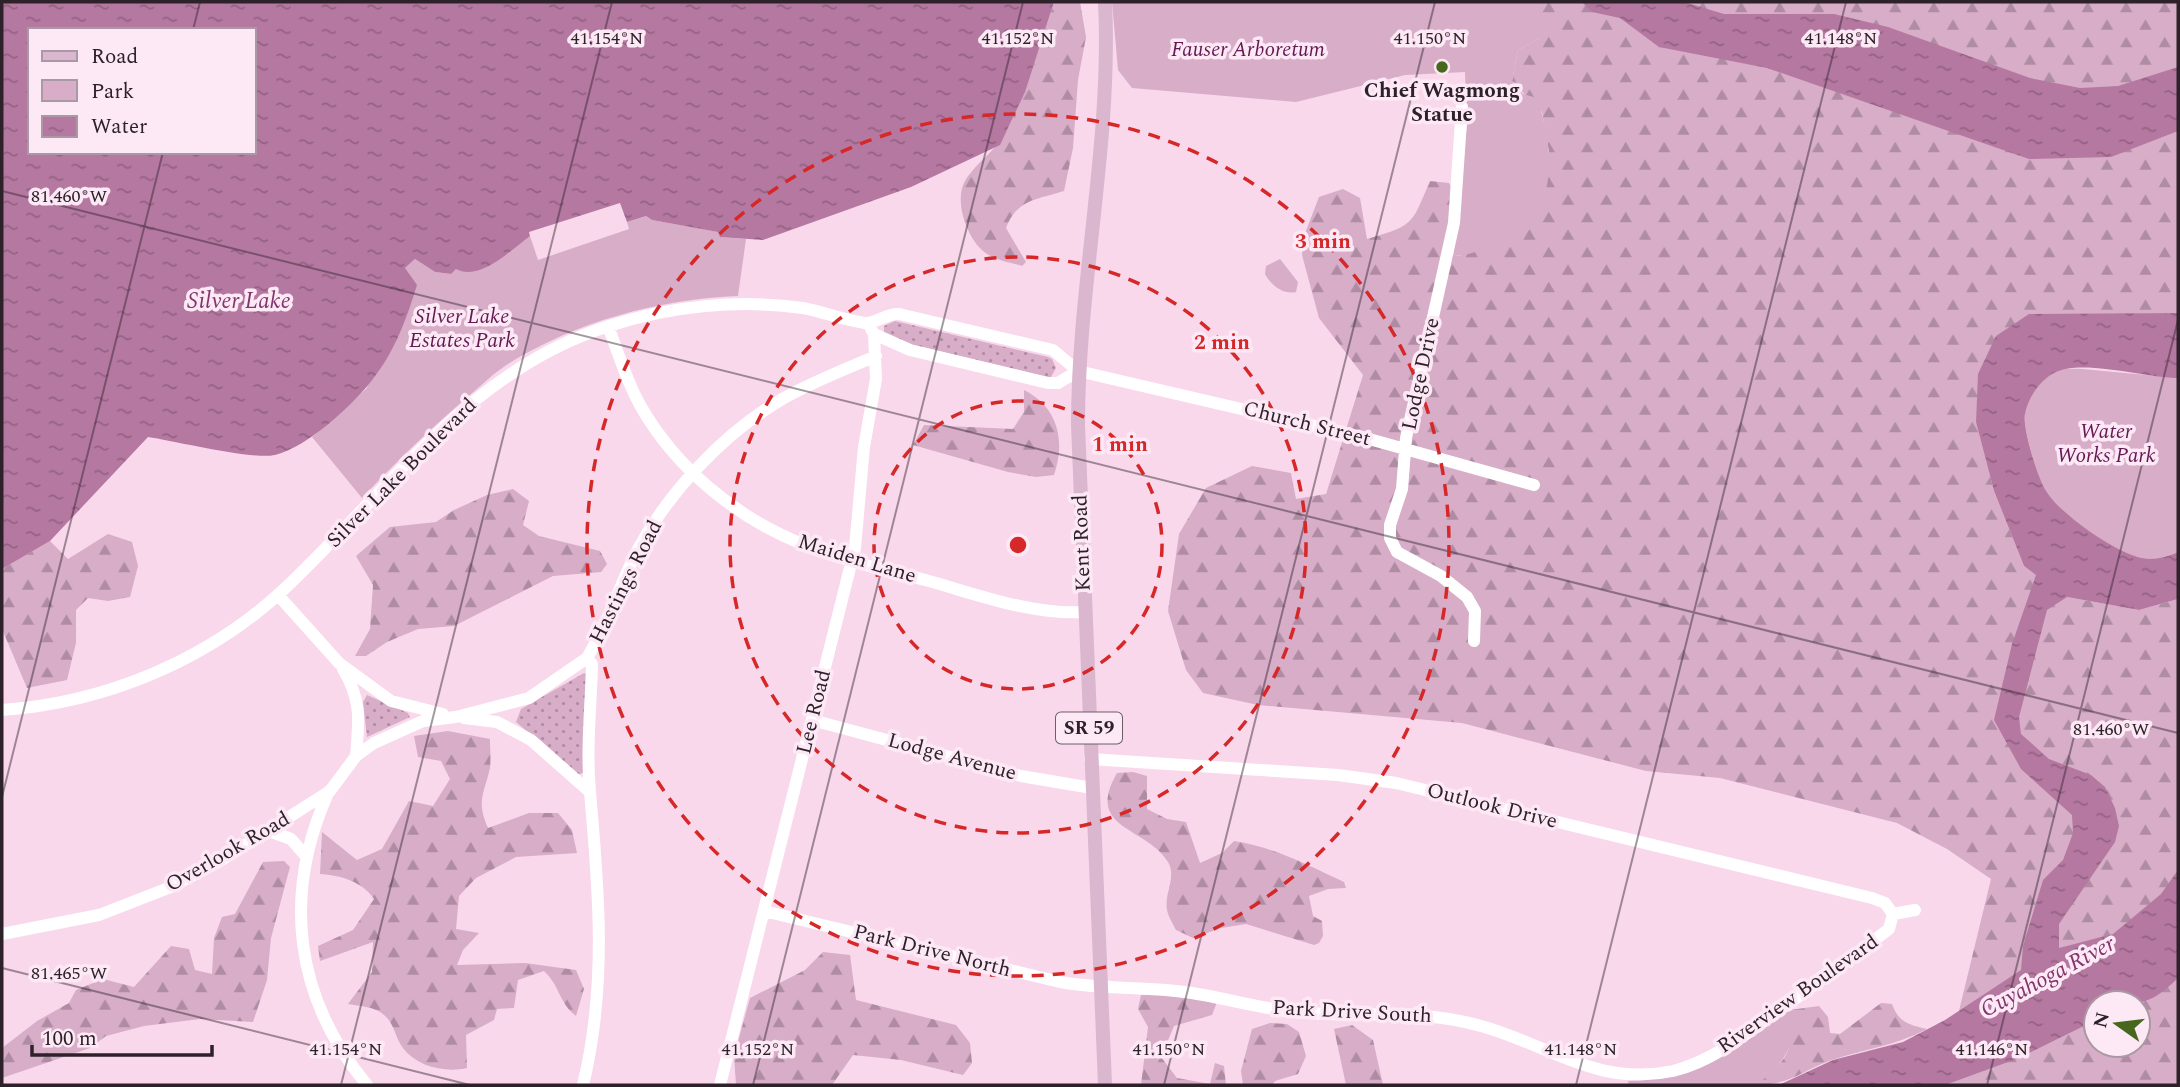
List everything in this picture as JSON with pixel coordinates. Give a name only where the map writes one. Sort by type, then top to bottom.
[{"type":"main road","name":"Kent Road","points":[[1104,1085],[1084,612],[1078,371],[1105,96],[1105,2]]},
{"type":"street","name":"Lodge Drive","points":[[1462,107],[1454,223],[1439,279],[1433,323],[1406,438],[1402,489],[1390,525],[1394,547],[1404,557],[1441,576],[1468,597],[1475,611],[1474,641]]},
{"type":"street","name":"Silver Lake Boulevard","points":[[2,710],[80,699],[159,671],[220,638],[278,595],[454,415],[523,365],[608,326],[668,311],[739,305],[802,308],[871,329],[910,350],[1048,383],[1058,383],[1078,371],[1053,350],[899,314],[885,315],[871,329]]},
{"type":"street","name":"Maiden Lane","points":[[608,326],[639,403],[657,432],[692,475],[776,532],[852,561],[1009,603],[1047,611],[1084,612]]},
{"type":"street","name":"Lee Road","points":[[720,1085],[852,561],[876,356],[871,329]]},
{"type":"street","name":"Hastings Road","points":[[583,1085],[595,1027],[600,967],[600,903],[590,792],[592,664],[587,658],[608,623],[637,552],[654,523],[692,475],[760,413],[804,388],[876,356]]},
{"type":"street","name":"Church Street","points":[[1078,371],[1287,418],[1534,485]]},
{"type":"street","points":[[278,595],[339,663],[356,691],[359,716],[356,756]]},
{"type":"street","points":[[456,717],[529,698],[587,658]]},
{"type":"street","points":[[339,663],[391,701],[456,717],[497,722],[531,740],[590,792]]},
{"type":"street","name":"Overlook Road","points":[[2,934],[99,915],[152,895],[220,861],[330,791],[356,756],[389,735],[423,720],[456,717]]},
{"type":"street","name":"Lodge Avenue","points":[[812,720],[1021,776],[1092,788]]},
{"type":"street","name":"Outlook Drive","points":[[1090,759],[1328,775],[1396,783],[1885,903]]},
{"type":"street","points":[[330,791],[313,827],[305,855],[302,931],[310,981],[334,1037],[364,1084]]},
{"type":"street","points":[[269,831],[291,839],[305,855]]},
{"type":"street","name":"Riverview Boulevard","points":[[1596,1071],[1621,1076],[1652,1075],[1675,1070],[1709,1056],[1824,979],[1889,929],[1893,914],[1885,903]]},
{"type":"street","points":[[1893,914],[1915,910]]},
{"type":"street","name":"Park Drive North","points":[[764,911],[1060,982],[1100,989]]},
{"type":"street","name":"Park Drive South","points":[[1100,989],[1188,992],[1305,1013],[1399,1014],[1451,1019],[1502,1033],[1596,1071]]},
{"type":"green space","points":[[1054,2],[1080,2],[1086,37],[1078,80],[1073,148],[1064,191],[1022,206],[1006,228],[1026,262],[1022,266],[999,260],[980,248],[964,220],[962,189],[970,174],[1008,128]]},
{"type":"green space","name":"Fauser Arboretum","points":[[1112,2],[1534,2],[1543,19],[1542,32],[1540,38],[1518,50],[1512,81],[1523,94],[1537,98],[1544,121],[1549,167],[1539,208],[1527,225],[1509,239],[1485,249],[1453,256],[1467,124],[1465,72],[1405,75],[1296,102],[1132,88],[1118,70]]},
{"type":"green space","points":[[1534,2],[2178,2],[2178,313],[2080,315],[1976,421],[1994,491],[2024,566],[2067,597],[2139,610],[2178,599],[2178,1085],[1941,1085],[1991,879],[1947,849],[1897,823],[1720,778],[1646,771],[1462,723],[1258,705],[1203,693],[1186,670],[1168,611],[1179,534],[1206,488],[1252,466],[1291,473],[1296,499],[1326,494],[1363,375],[1319,318],[1302,255],[1304,236],[1319,197],[1343,189],[1360,198],[1367,239],[1394,230],[1409,221],[1419,207],[1430,181],[1449,183],[1453,190],[1445,256],[1460,256],[1549,152],[1542,112],[1512,81],[1518,50],[1540,38]]},
{"type":"green space","name":"Silver Lake Estates Park","points":[[646,216],[652,220],[719,232],[721,237],[746,239],[738,296],[678,302],[618,315],[534,349],[498,371],[457,406],[362,498],[312,437],[367,388],[405,268],[415,259],[435,272],[450,274],[456,269],[488,266],[530,236],[538,260],[629,229],[627,222]]},
{"type":"green space","points":[[1280,259],[1298,282],[1296,292],[1278,288],[1265,274],[1266,266]]},
{"type":"green space","points":[[895,321],[1048,357],[1056,368],[1051,377],[1047,377],[888,339],[884,335],[884,326]]},
{"type":"green space","name":"Water Works Park","points":[[2063,369],[2178,378],[2178,552],[2151,559],[2131,555],[2075,521],[2045,491],[2028,440],[2025,413],[2036,388],[2051,374]]},
{"type":"green space","points":[[1024,390],[1045,406],[1056,426],[1059,450],[1054,475],[1036,477],[1008,472],[913,445],[924,425],[1013,429],[1024,412]]},
{"type":"green space","points":[[513,489],[529,501],[523,525],[539,536],[600,551],[607,564],[601,572],[553,576],[454,626],[418,629],[387,642],[366,656],[355,656],[370,629],[373,585],[356,556],[390,527],[436,522],[454,510],[487,495]]},
{"type":"green space","points":[[108,534],[132,542],[138,566],[130,597],[108,601],[88,598],[76,610],[76,643],[67,680],[27,688],[2,629],[2,569],[50,541],[68,559]]},
{"type":"green space","points":[[584,673],[588,675],[584,772],[578,775],[516,722],[521,709]]},
{"type":"green space","points":[[367,695],[408,713],[410,717],[367,737],[363,702]]},
{"type":"green space","points":[[448,731],[490,739],[490,768],[482,804],[488,828],[529,813],[558,813],[572,830],[577,853],[516,857],[476,878],[459,896],[456,929],[479,933],[463,950],[457,965],[525,963],[576,970],[584,989],[576,1016],[544,971],[518,980],[514,1008],[497,1009],[494,1020],[466,1035],[467,1068],[450,1070],[432,1067],[409,1055],[381,1012],[348,1004],[372,972],[373,942],[320,961],[318,946],[353,930],[374,899],[364,888],[350,880],[320,874],[322,832],[357,860],[382,849],[409,801],[433,806],[450,779],[441,761],[418,757],[414,736]]},
{"type":"green space","points":[[1133,772],[1147,776],[1147,809],[1167,819],[1186,822],[1200,863],[1222,853],[1234,841],[1277,852],[1344,882],[1346,888],[1328,889],[1309,896],[1313,916],[1322,921],[1323,936],[1319,943],[1314,945],[1246,924],[1221,928],[1193,938],[1176,930],[1167,910],[1171,879],[1168,862],[1158,850],[1113,817],[1108,806],[1109,792],[1117,773]]},
{"type":"green space","points":[[284,861],[290,867],[271,938],[267,980],[253,1022],[200,1019],[144,1026],[106,1036],[90,1048],[2,1078],[2,1048],[37,1021],[69,1003],[76,990],[103,979],[134,987],[171,946],[189,949],[195,970],[212,974],[214,938],[222,917],[235,914],[263,862]]},
{"type":"green space","points":[[823,952],[850,955],[856,1000],[956,1025],[970,1043],[972,1063],[963,1075],[901,1060],[853,1055],[832,1085],[736,1085],[734,1056],[750,998],[805,970]]},
{"type":"green space","points":[[1188,992],[1217,1002],[1212,1015],[1174,1026],[1161,1057],[1177,1078],[1210,1084],[1215,1063],[1224,1066],[1226,1085],[1141,1085],[1148,1027],[1138,1009],[1141,995]]},
{"type":"green space","points":[[1881,1003],[1892,1004],[1897,1015],[1905,1022],[1927,1029],[1893,1043],[1823,1063],[1788,1080],[1754,1085],[1775,1068],[1786,1054],[1791,1037],[1790,1010],[1819,1006],[1828,1017],[1830,1033],[1840,1034]]},
{"type":"green space","points":[[1790,1010],[1797,1027],[1790,1044],[1777,1067],[1756,1084],[1629,1085],[1628,1081],[1666,1078]]},
{"type":"green space","points":[[1270,1023],[1287,1024],[1299,1032],[1306,1056],[1298,1074],[1275,1081],[1272,1085],[1243,1085],[1241,1071],[1252,1029]]},
{"type":"green space","points":[[1352,1025],[1373,1040],[1383,1085],[1346,1085],[1334,1029]]},
{"type":"water","name":"Silver Lake","points":[[2,2],[1054,2],[1025,92],[1000,145],[911,187],[763,240],[720,237],[718,232],[652,220],[646,216],[627,222],[620,203],[529,232],[530,236],[505,256],[475,271],[456,269],[451,274],[435,272],[415,259],[405,268],[417,285],[393,347],[360,395],[320,430],[288,450],[264,456],[232,453],[148,437],[50,541],[2,569]]},
{"type":"water","points":[[1582,2],[1684,2],[1724,14],[1834,14],[1888,27],[2030,78],[2080,88],[2118,86],[2178,67],[2178,131],[2111,157],[2029,159],[1767,68],[1659,47],[1620,18],[1592,12]]},
{"type":"water","name":"Cuyahoga River","points":[[2178,313],[2178,378],[2098,368],[2068,369],[2045,379],[2029,401],[2025,414],[2028,441],[2046,491],[2075,521],[2118,549],[2152,559],[2178,552],[2178,599],[2139,610],[2067,597],[2047,610],[2019,717],[2021,734],[2049,759],[2091,775],[2105,787],[2115,808],[2119,826],[2115,842],[2059,924],[2059,948],[2113,934],[2161,894],[2178,870],[2178,978],[2152,998],[2152,989],[2082,989],[2082,1027],[2019,1058],[1945,1085],[1779,1085],[1833,1060],[1903,1042],[1945,1020],[2021,970],[2023,946],[2043,880],[2063,860],[2073,833],[2072,815],[2021,769],[1994,720],[2012,644],[2036,575],[2024,566],[1994,491],[1976,422],[1978,374],[1996,336],[2029,314]]},
{"type":"place","name":"Chief Wagmong Statue","points":[[1442,67]]}]
